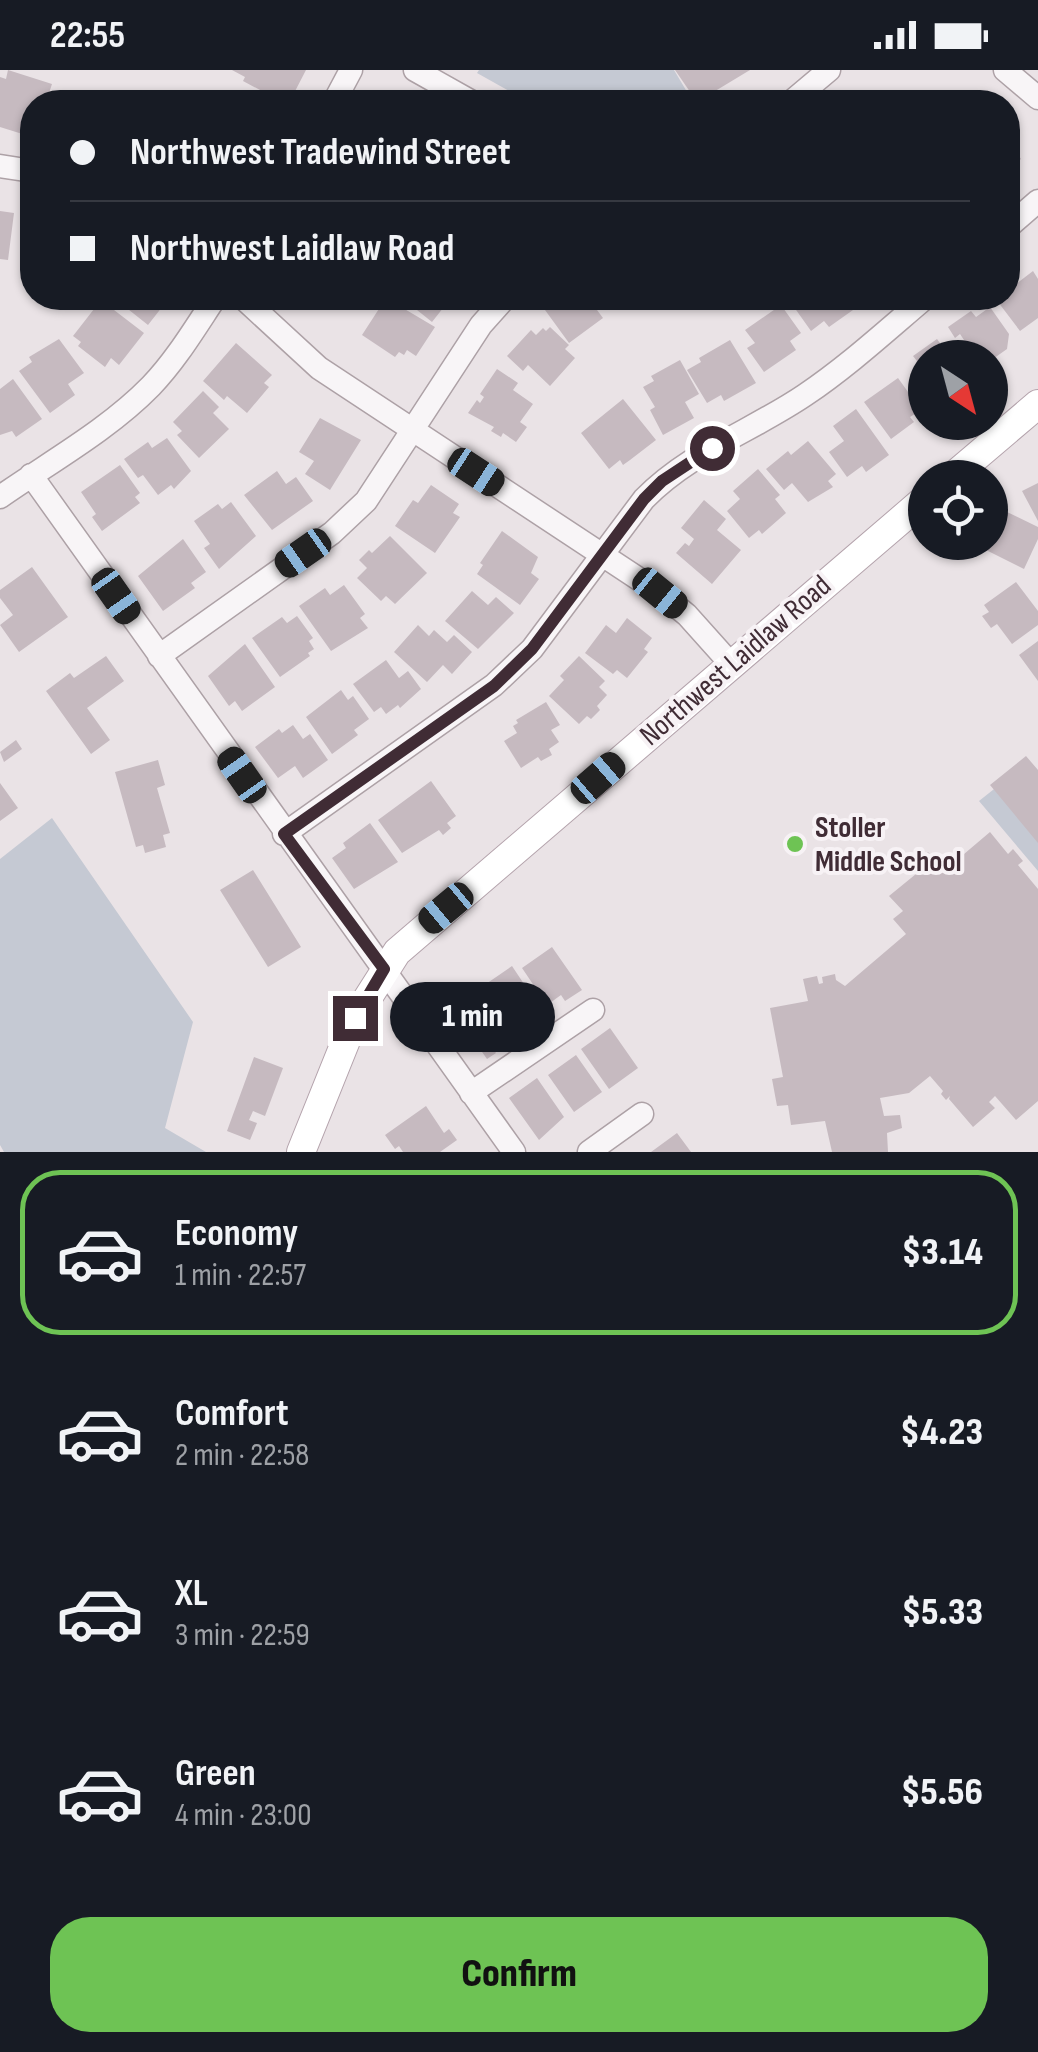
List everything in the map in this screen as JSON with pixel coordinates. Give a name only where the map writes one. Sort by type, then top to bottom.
[{"type":"main road","points":[[971,460],[1038,404]]},
{"type":"main road","name":"Northwest Laidlaw Road","points":[[301,1152],[355,1018],[384,969],[422,927],[908,513]]},
{"type":"street","points":[[416,70],[451,90]]},
{"type":"street","points":[[805,90],[829,70]]},
{"type":"street","points":[[1005,70],[1038,98]]},
{"type":"street","points":[[0,497],[120,413],[149,388],[207,310]]},
{"type":"street","points":[[256,310],[320,368],[687,615],[730,663]]},
{"type":"street","points":[[159,656],[332,532],[366,502],[494,310]]},
{"type":"street","points":[[284,834],[494,686],[532,649],[644,499],[662,481],[803,396],[911,310]]},
{"type":"street","points":[[31,475],[514,1152]]},
{"type":"street","points":[[471,1094],[593,1010]]},
{"type":"street","points":[[589,1152],[642,1114]]},
{"type":"shaded area","points":[[674,70],[686,90],[507,90],[477,73]]},
{"type":"shaded area","points":[[1028,762],[1038,775],[1038,871],[979,801]]},
{"type":"shaded area","points":[[52,818],[193,1022],[165,1128],[206,1152],[4,1152],[0,1145],[0,859]]},
{"type":"building","points":[[8,70],[52,84],[50,90],[20,90],[20,133],[0,127],[0,77],[6,79]]},
{"type":"building","points":[[232,70],[306,70],[296,90],[260,90],[243,81],[245,77]]},
{"type":"building","points":[[675,70],[750,70],[717,90],[689,90]]},
{"type":"building","points":[[0,211],[14,213],[8,260],[0,259]]},
{"type":"building","points":[[1033,271],[1038,279],[1038,318],[1020,331],[1004,310],[1020,310],[1020,281]]},
{"type":"building","points":[[93,310],[114,310],[144,333],[119,365],[111,358],[105,367],[78,346],[81,342],[73,336]]},
{"type":"building","points":[[129,310],[160,310],[148,325]]},
{"type":"building","points":[[378,310],[406,310],[435,327],[416,356],[407,350],[395,357],[362,335]]},
{"type":"building","points":[[417,310],[442,310],[432,322]]},
{"type":"building","points":[[545,310],[597,310],[603,318],[569,343]]},
{"type":"building","points":[[774,310],[785,310],[801,333],[790,341],[796,350],[764,372],[747,348],[755,343],[745,330]]},
{"type":"building","points":[[796,310],[853,310],[829,327],[824,321],[811,331]]},
{"type":"building","points":[[992,310],[1009,334],[1008,342],[964,340],[960,334],[955,338],[948,327],[971,311],[976,317]]},
{"type":"building","points":[[550,327],[569,345],[565,349],[575,358],[550,386],[528,365],[523,371],[507,356],[531,330],[536,335]]},
{"type":"building","points":[[59,339],[84,373],[68,384],[75,395],[50,413],[19,371],[32,362],[29,357]]},
{"type":"building","points":[[730,340],[756,383],[724,401],[721,395],[707,403],[687,370]]},
{"type":"building","points":[[236,343],[272,375],[264,383],[269,387],[247,413],[227,396],[224,400],[203,381]]},
{"type":"building","points":[[680,360],[699,394],[685,402],[694,418],[663,435],[650,410],[655,407],[643,387],[654,381],[651,376]]},
{"type":"building","points":[[497,369],[518,383],[513,390],[533,404],[520,422],[527,427],[516,442],[503,433],[501,437],[491,431],[494,427],[468,413],[484,397],[480,394]]},
{"type":"building","points":[[898,378],[908,392],[908,426],[891,439],[864,402]]},
{"type":"building","points":[[13,379],[42,419],[16,437],[12,431],[0,435],[0,389]]},
{"type":"building","points":[[203,391],[219,407],[213,413],[229,429],[199,458],[177,435],[182,431],[173,422]]},
{"type":"building","points":[[623,399],[656,440],[623,465],[620,460],[609,469],[581,433]]},
{"type":"building","points":[[856,409],[889,455],[866,472],[862,466],[847,477],[829,452],[844,441],[833,426]]},
{"type":"building","points":[[320,418],[361,440],[330,490],[305,474],[314,461],[299,452]]},
{"type":"building","points":[[167,438],[191,471],[174,489],[171,485],[158,495],[124,459],[148,442],[152,448]]},
{"type":"building","points":[[808,441],[836,474],[828,481],[833,487],[808,502],[792,483],[784,490],[766,469]]},
{"type":"building","points":[[120,465],[140,493],[135,497],[140,503],[102,531],[81,492]]},
{"type":"building","points":[[758,469],[780,495],[775,499],[786,513],[762,534],[759,530],[749,538],[727,511],[740,499],[733,491]]},
{"type":"building","points":[[277,471],[286,484],[296,477],[313,501],[272,530],[244,495]]},
{"type":"building","points":[[1038,483],[1038,521],[1022,491]]},
{"type":"building","points":[[431,485],[459,504],[453,513],[460,517],[435,553],[395,526],[413,500],[418,503]]},
{"type":"building","points":[[704,500],[726,519],[717,530],[741,550],[712,584],[676,553],[694,539],[681,528]]},
{"type":"building","points":[[231,502],[256,536],[219,569],[204,548],[210,544],[194,521],[218,504],[222,509]]},
{"type":"building","points":[[1008,512],[1038,527],[1038,539],[1024,569],[1006,560]]},
{"type":"building","points":[[502,531],[538,557],[531,573],[539,579],[520,605],[477,574]]},
{"type":"building","points":[[390,536],[427,573],[395,604],[386,596],[381,601],[357,578],[367,568],[359,560]]},
{"type":"building","points":[[183,539],[206,572],[191,583],[195,588],[163,611],[138,576]]},
{"type":"building","points":[[32,567],[68,617],[19,652],[0,625],[13,615],[0,598],[0,590]]},
{"type":"building","points":[[1016,582],[1038,611],[1038,625],[1012,644],[997,624],[991,628],[982,616],[989,612],[984,605]]},
{"type":"building","points":[[344,585],[365,614],[360,618],[368,628],[331,651],[299,606],[325,588],[330,595]]},
{"type":"building","points":[[472,591],[488,605],[496,597],[514,613],[478,649],[445,621]]},
{"type":"building","points":[[297,616],[313,638],[309,641],[314,649],[280,677],[252,638],[282,617],[287,623]]},
{"type":"building","points":[[627,618],[652,638],[644,649],[648,652],[627,678],[617,670],[613,674],[585,653],[606,625],[616,633]]},
{"type":"building","points":[[418,625],[429,636],[434,630],[447,642],[454,635],[472,652],[452,674],[443,665],[427,682],[394,652]]},
{"type":"building","points":[[1038,641],[1038,681],[1019,655]]},
{"type":"building","points":[[245,644],[275,687],[242,711],[235,701],[229,706],[208,676]]},
{"type":"building","points":[[106,656],[124,681],[87,708],[110,740],[91,754],[46,691],[70,673],[74,678]]},
{"type":"building","points":[[579,656],[605,681],[599,687],[607,695],[597,706],[600,710],[579,724],[549,696],[564,680],[560,676]]},
{"type":"building","points":[[386,660],[399,678],[408,671],[421,689],[400,708],[398,705],[386,714],[381,707],[374,712],[353,684]]},
{"type":"building","points":[[341,690],[348,700],[353,696],[369,719],[354,730],[358,735],[332,754],[306,717]]},
{"type":"building","points":[[546,702],[560,725],[551,730],[559,742],[549,749],[552,755],[541,761],[538,757],[521,768],[504,741],[517,733],[513,726],[518,723],[516,720]]},
{"type":"building","points":[[293,725],[303,739],[310,734],[328,760],[303,778],[295,766],[278,778],[255,747],[279,729],[282,733]]},
{"type":"building","points":[[16,740],[22,749],[4,762],[0,752]]},
{"type":"building","points":[[1026,756],[1038,770],[1038,843],[990,785]]},
{"type":"building","points":[[158,760],[165,785],[157,788],[170,833],[163,835],[166,847],[145,853],[143,845],[136,847],[115,772]]},
{"type":"building","points":[[431,781],[456,816],[447,823],[451,828],[443,835],[439,830],[402,853],[378,820]]},
{"type":"building","points":[[0,783],[18,808],[0,821]]},
{"type":"building","points":[[370,823],[398,862],[354,889],[332,858],[346,848],[343,843]]},
{"type":"building","name":"Stoller Middle School","points":[[990,832],[1008,854],[1013,849],[1023,861],[1018,865],[1038,889],[1038,1101],[1016,1120],[995,1096],[989,1102],[995,1108],[973,1127],[950,1096],[946,1100],[930,1076],[909,1093],[880,1098],[884,1116],[900,1115],[902,1128],[887,1133],[888,1152],[832,1152],[825,1121],[791,1125],[788,1105],[777,1106],[772,1079],[783,1077],[770,1008],[808,1001],[803,979],[817,976],[819,984],[823,983],[822,977],[835,974],[836,980],[845,986],[906,934],[893,919],[903,911],[889,896],[927,865],[921,858],[928,852],[944,871]]},
{"type":"building","points":[[253,870],[301,947],[268,967],[220,890]]},
{"type":"building","points":[[552,947],[582,990],[565,1001],[561,995],[547,1005],[522,968]]},
{"type":"building","points":[[512,966],[542,1011],[514,1031],[483,986]]},
{"type":"building","points":[[483,997],[506,1031],[489,1043],[496,1053],[487,1059],[456,1015]]},
{"type":"building","points":[[610,1028],[638,1068],[609,1089],[581,1049]]},
{"type":"building","points":[[576,1055],[602,1092],[574,1112],[548,1075]]},
{"type":"building","points":[[254,1057],[283,1068],[265,1116],[253,1111],[249,1120],[257,1123],[250,1140],[227,1131]]},
{"type":"building","points":[[537,1078],[564,1117],[539,1140],[509,1098]]},
{"type":"building","points":[[426,1106],[444,1133],[449,1129],[457,1140],[440,1152],[403,1152],[399,1146],[395,1149],[385,1135]]},
{"type":"building","points":[[677,1133],[691,1152],[651,1152]]},
{"type":"place","name":"Stoller Middle School","points":[[795,844]]},
{"type":"route","points":[[355,1018],[384,969],[284,834],[494,686],[532,649],[644,499],[682,466],[712,448]]}]
